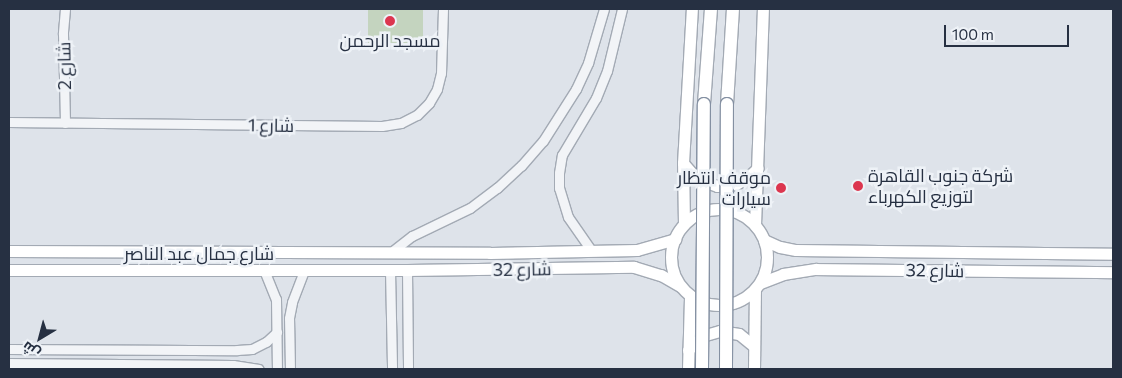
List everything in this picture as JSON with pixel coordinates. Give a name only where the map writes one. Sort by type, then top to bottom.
[{"type":"highway","points":[[702,369],[704,104],[711,9]]},
{"type":"highway","points":[[726,369],[727,104],[733,9]]},
{"type":"main road","points":[[684,224],[682,163],[692,9]]},
{"type":"main road","points":[[755,225],[763,9]]},
{"type":"main road","points":[[682,163],[697,179],[717,186],[730,185],[742,181],[758,168]]},
{"type":"main road","points":[[754,369],[757,287],[767,262],[764,240],[755,225],[743,215],[720,209],[697,214],[684,224],[675,239],[671,263],[680,286],[690,296],[704,303],[720,306],[735,303],[757,287]]},
{"type":"main road","name":"شارع 32","points":[[390,253],[637,250],[675,239]]},
{"type":"main road","name":"شارع 32","points":[[764,240],[774,245],[796,250],[1113,254]]},
{"type":"main road","points":[[634,268],[638,259],[637,250]]},
{"type":"main road","name":"شارع جمال عبد الناصر","points":[[9,251],[390,253]]},
{"type":"main road","points":[[9,251],[13,261],[9,269]]},
{"type":"main road","points":[[43,252],[38,260],[45,269]]},
{"type":"main road","name":"شارع 32","points":[[390,270],[634,268],[661,275],[680,286]]},
{"type":"main road","name":"شارع جمال عبد الناصر","points":[[9,269],[390,270]]},
{"type":"main road","name":"شارع 32","points":[[757,287],[783,274],[816,269],[1113,272]]},
{"type":"main road","points":[[688,369],[690,296]]},
{"type":"main road","points":[[688,350],[702,336],[720,330],[739,334],[754,346]]},
{"type":"street","name":"شارع 2","points":[[65,9],[63,34],[65,123]]},
{"type":"street","name":"شارع 1","points":[[9,122],[382,126],[401,123],[417,115],[429,103],[437,89],[441,73],[443,9]]},
{"type":"street","points":[[390,253],[412,236],[470,208],[497,188],[521,166],[543,141],[576,89],[588,63],[604,9]]},
{"type":"street","points":[[591,250],[568,217],[559,188],[559,174],[562,156],[596,98],[603,80],[615,42],[622,9]]},
{"type":"street","points":[[264,270],[276,299],[277,369]]},
{"type":"street","points":[[290,369],[289,325],[292,302],[304,270]]},
{"type":"street","points":[[390,270],[392,369]]},
{"type":"street","points":[[407,270],[408,369]]},
{"type":"street","points":[[9,349],[252,349],[266,342],[283,320],[289,325]]},
{"type":"street","points":[[132,349],[139,367]]},
{"type":"street","points":[[169,367],[176,350]]},
{"type":"street","points":[[9,363],[139,367],[233,365],[259,369]]},
{"type":"green space","points":[[368,9],[423,9],[423,43],[368,43]]},
{"type":"place","name":"مسجد الرحمن","points":[[390,21]]},
{"type":"place","name":"شركة جنوب القاهرة لتوزيع الكهرباء","points":[[858,186]]},
{"type":"place","name":"موقف انتظار سيارات","points":[[781,188]]}]
